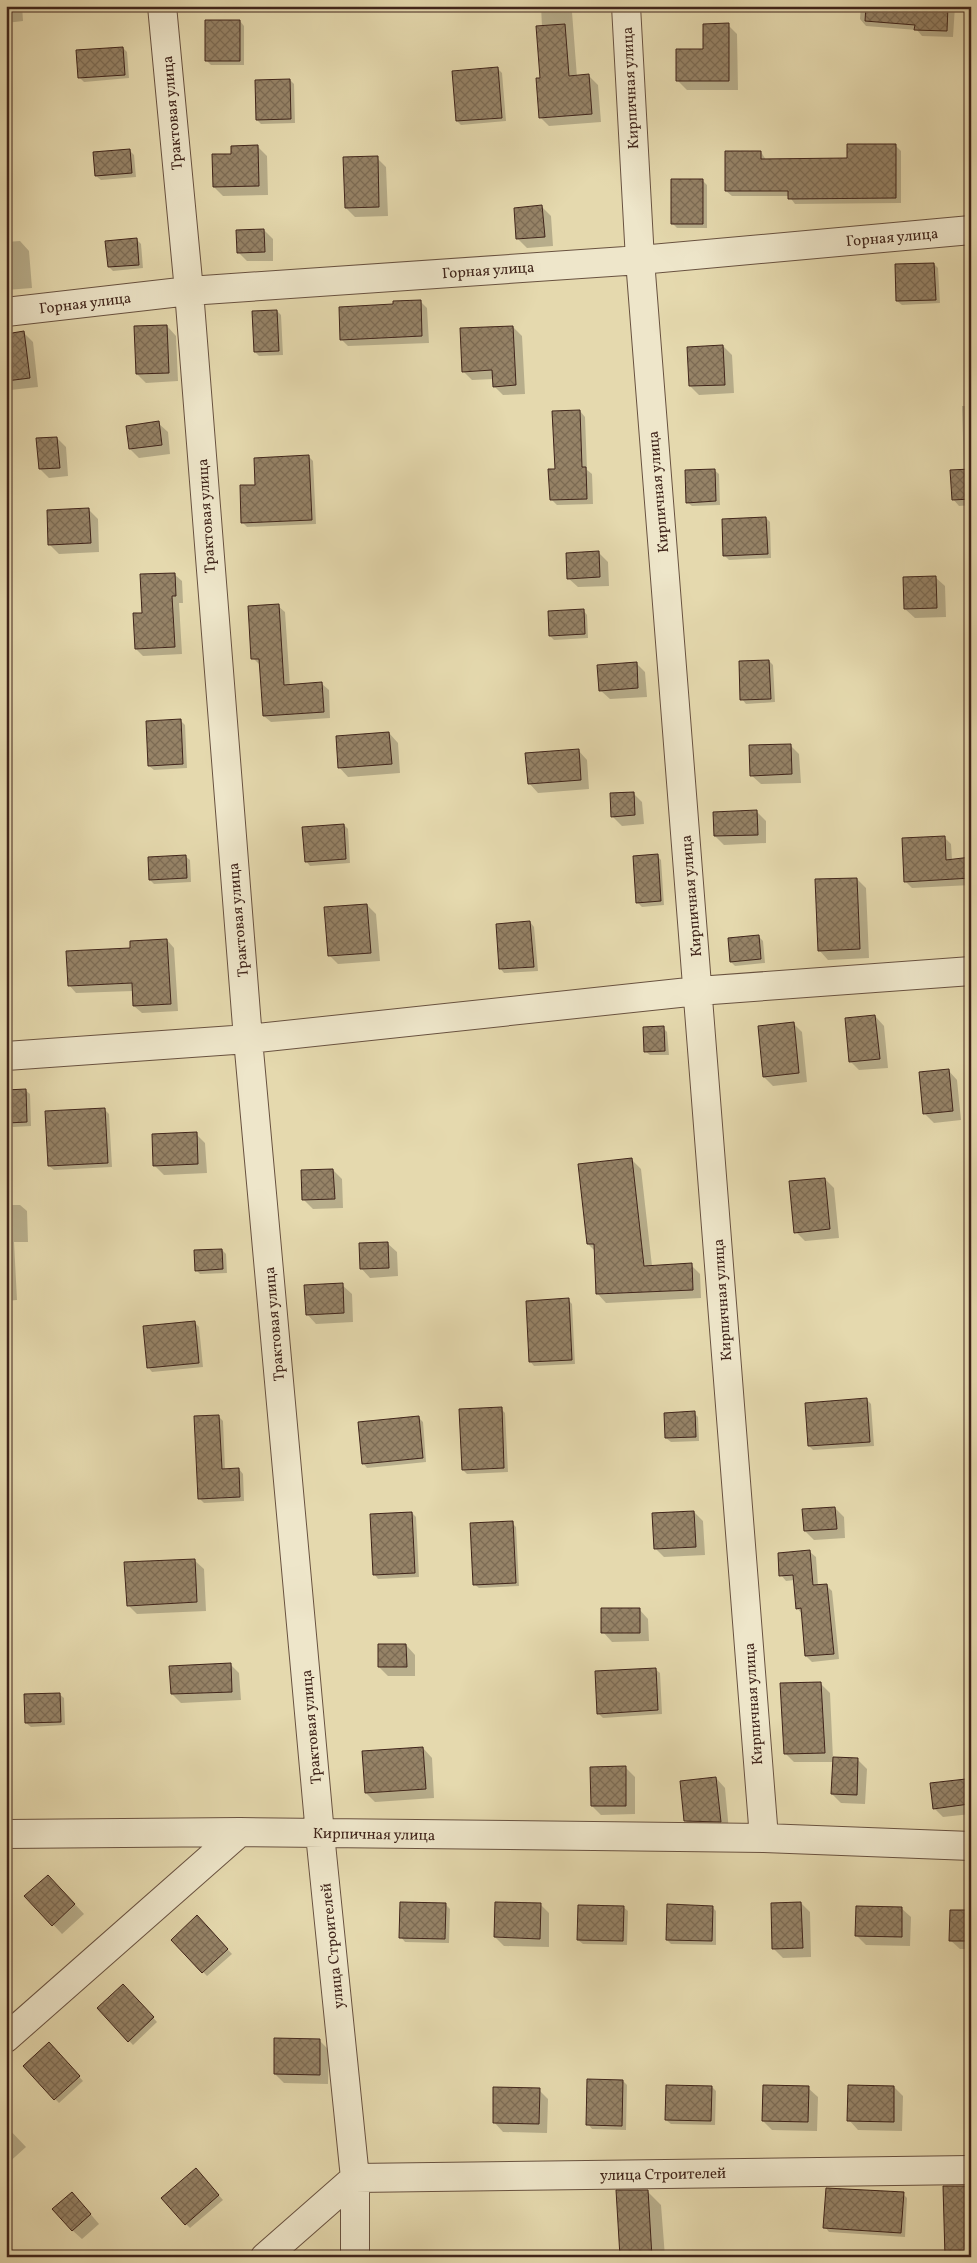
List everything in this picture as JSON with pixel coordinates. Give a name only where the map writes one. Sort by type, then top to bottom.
[{"type":"street","name":"Трактовая улица","points":[[162,6],[189,292],[248,1039],[320,1834]]},
{"type":"street","name":"Кирпичная улица","points":[[6,1834],[240,1832],[764,1838],[640,260],[626,6]]},
{"type":"street","name":"Горная улица","points":[[6,312],[189,292],[640,260],[971,230]]},
{"type":"street","points":[[6,1056],[248,1039],[698,990],[971,971]]},
{"type":"street","points":[[6,2038],[240,1832]]},
{"type":"street","name":"улица Строителей","points":[[320,1834],[355,2178],[971,2170]]},
{"type":"street","points":[[764,1838],[971,1846]]},
{"type":"street","points":[[265,2257],[355,2178]]},
{"type":"street","points":[[355,2178],[355,2257]]},
{"type":"building","points":[[866,6],[948,6],[947,31],[914,30],[915,25],[865,21]]},
{"type":"building","points":[[205,20],[240,20],[240,61],[205,61]]},
{"type":"building","points":[[729,23],[729,81],[676,81],[676,49],[703,49],[703,24]]},
{"type":"building","points":[[565,24],[569,76],[589,74],[592,114],[539,118],[536,78],[540,78],[536,26]]},
{"type":"building","points":[[123,47],[125,75],[78,78],[76,50]]},
{"type":"building","points":[[498,67],[502,118],[456,121],[452,71]]},
{"type":"building","points":[[290,79],[291,119],[256,120],[255,80]]},
{"type":"building","points":[[847,144],[896,144],[896,198],[788,199],[788,191],[725,191],[725,151],[761,151],[761,159],[847,158]]},
{"type":"building","points":[[258,145],[259,186],[213,187],[212,154],[231,154],[231,146]]},
{"type":"building","points":[[130,149],[132,173],[95,176],[93,152]]},
{"type":"building","points":[[378,156],[379,207],[345,208],[343,157]]},
{"type":"building","points":[[671,179],[703,179],[703,224],[671,224]]},
{"type":"building","points":[[542,205],[545,237],[516,239],[514,208]]},
{"type":"building","points":[[264,229],[265,252],[237,253],[236,230]]},
{"type":"building","points":[[137,238],[139,265],[108,267],[105,241]]},
{"type":"building","points":[[934,263],[936,300],[896,301],[895,264]]},
{"type":"building","points":[[421,300],[422,336],[340,340],[339,307],[393,304],[393,301]]},
{"type":"building","points":[[277,310],[279,351],[254,352],[252,311]]},
{"type":"building","points":[[167,325],[169,373],[136,374],[134,326]]},
{"type":"building","points":[[513,326],[516,385],[493,387],[492,370],[462,372],[460,328]]},
{"type":"building","points":[[24,331],[30,378],[6,381],[6,334]]},
{"type":"building","points":[[723,345],[725,385],[689,386],[687,347]]},
{"type":"building","points":[[580,410],[582,467],[586,467],[587,499],[550,500],[548,469],[555,469],[552,411]]},
{"type":"building","points":[[159,421],[162,445],[129,449],[126,426]]},
{"type":"building","points":[[57,437],[60,468],[39,469],[36,438]]},
{"type":"building","points":[[309,455],[312,520],[241,523],[240,485],[255,485],[254,458]]},
{"type":"building","points":[[715,469],[716,501],[686,503],[685,470]]},
{"type":"building","points":[[971,469],[971,499],[952,500],[950,470]]},
{"type":"building","points":[[89,508],[91,543],[48,545],[47,510]]},
{"type":"building","points":[[766,517],[768,554],[723,556],[722,519]]},
{"type":"building","points":[[599,551],[600,577],[567,579],[566,553]]},
{"type":"building","points":[[175,573],[176,596],[172,596],[175,647],[135,649],[133,613],[142,613],[140,574]]},
{"type":"building","points":[[936,576],[937,608],[904,609],[903,577]]},
{"type":"building","points":[[279,604],[284,685],[322,682],[324,712],[263,716],[259,659],[251,659],[248,606]]},
{"type":"building","points":[[584,609],[585,634],[549,636],[548,611]]},
{"type":"building","points":[[769,660],[771,699],[740,700],[739,661]]},
{"type":"building","points":[[637,662],[638,688],[599,691],[597,665]]},
{"type":"building","points":[[181,719],[183,764],[148,766],[146,721]]},
{"type":"building","points":[[389,732],[392,764],[338,768],[336,736]]},
{"type":"building","points":[[791,744],[792,774],[750,776],[749,745]]},
{"type":"building","points":[[579,749],[581,780],[528,784],[525,753]]},
{"type":"building","points":[[634,792],[635,815],[611,817],[610,793]]},
{"type":"building","points":[[757,810],[758,835],[714,836],[713,812]]},
{"type":"building","points":[[344,824],[346,859],[305,862],[302,827]]},
{"type":"building","points":[[945,836],[946,860],[971,857],[971,878],[904,882],[902,838]]},
{"type":"building","points":[[658,854],[661,901],[636,903],[633,856]]},
{"type":"building","points":[[186,855],[187,878],[149,880],[148,857]]},
{"type":"building","points":[[857,878],[860,949],[818,951],[815,879]]},
{"type":"building","points":[[367,904],[371,953],[328,956],[324,907]]},
{"type":"building","points":[[530,921],[534,967],[499,969],[496,924]]},
{"type":"building","points":[[759,935],[761,959],[730,962],[728,938]]},
{"type":"building","points":[[167,939],[171,1004],[133,1006],[132,983],[68,986],[66,951],[130,948],[130,941]]},
{"type":"building","points":[[875,1015],[880,1059],[849,1062],[845,1018]]},
{"type":"building","points":[[794,1022],[799,1073],[763,1077],[758,1026]]},
{"type":"building","points":[[664,1026],[665,1051],[644,1052],[643,1027]]},
{"type":"building","points":[[949,1069],[953,1111],[923,1114],[919,1072]]},
{"type":"building","points":[[26,1089],[27,1122],[7,1123],[6,1090]]},
{"type":"building","points":[[105,1108],[108,1163],[48,1166],[45,1111]]},
{"type":"building","points":[[197,1132],[198,1164],[153,1166],[152,1134]]},
{"type":"building","points":[[632,1158],[644,1266],[692,1263],[693,1290],[596,1294],[594,1244],[587,1244],[578,1164]]},
{"type":"building","points":[[333,1169],[335,1199],[302,1200],[301,1170]]},
{"type":"building","points":[[825,1178],[830,1229],[794,1233],[789,1181]]},
{"type":"building","points":[[388,1242],[389,1268],[360,1269],[359,1243]]},
{"type":"building","points":[[222,1249],[223,1269],[195,1271],[194,1250]]},
{"type":"building","points":[[343,1283],[344,1313],[306,1315],[304,1285]]},
{"type":"building","points":[[569,1298],[572,1360],[529,1362],[526,1301]]},
{"type":"building","points":[[195,1321],[199,1363],[147,1368],[143,1326]]},
{"type":"building","points":[[867,1398],[870,1442],[808,1446],[805,1403]]},
{"type":"building","points":[[502,1407],[504,1468],[462,1470],[459,1409]]},
{"type":"building","points":[[695,1411],[696,1437],[665,1438],[664,1413]]},
{"type":"building","points":[[219,1415],[222,1469],[239,1468],[240,1497],[198,1499],[194,1416]]},
{"type":"building","points":[[419,1416],[423,1458],[362,1464],[358,1422]]},
{"type":"building","points":[[835,1507],[837,1529],[804,1531],[802,1509]]},
{"type":"building","points":[[694,1511],[696,1547],[654,1549],[652,1513]]},
{"type":"building","points":[[412,1512],[415,1573],[373,1575],[370,1514]]},
{"type":"building","points":[[513,1521],[516,1583],[473,1585],[470,1523]]},
{"type":"building","points":[[810,1550],[813,1585],[827,1584],[834,1654],[805,1656],[801,1608],[796,1609],[793,1575],[779,1576],[778,1553]]},
{"type":"building","points":[[195,1559],[197,1602],[127,1606],[124,1562]]},
{"type":"building","points":[[601,1608],[640,1608],[640,1633],[601,1633]]},
{"type":"building","points":[[378,1644],[406,1644],[407,1667],[378,1667]]},
{"type":"building","points":[[231,1663],[232,1692],[171,1694],[169,1666]]},
{"type":"building","points":[[656,1668],[658,1710],[597,1714],[595,1671]]},
{"type":"building","points":[[821,1682],[825,1753],[784,1754],[780,1683]]},
{"type":"building","points":[[60,1693],[61,1722],[25,1723],[24,1694]]},
{"type":"building","points":[[423,1747],[426,1789],[365,1793],[362,1751]]},
{"type":"building","points":[[833,1757],[858,1758],[857,1795],[831,1794]]},
{"type":"building","points":[[626,1766],[626,1806],[591,1806],[590,1767]]},
{"type":"building","points":[[716,1777],[721,1822],[684,1821],[680,1781]]},
{"type":"building","points":[[966,1779],[969,1804],[933,1809],[930,1783]]},
{"type":"building","points":[[48,1875],[75,1904],[52,1926],[24,1896]]},
{"type":"building","points":[[400,1902],[446,1903],[445,1939],[399,1938]]},
{"type":"building","points":[[495,1902],[541,1903],[540,1939],[494,1937]]},
{"type":"building","points":[[801,1902],[803,1948],[772,1949],[771,1903]]},
{"type":"building","points":[[667,1904],[713,1906],[712,1941],[666,1940]]},
{"type":"building","points":[[578,1905],[624,1906],[623,1941],[577,1940]]},
{"type":"building","points":[[856,1906],[902,1907],[902,1937],[855,1936]]},
{"type":"building","points":[[950,1910],[971,1910],[971,1941],[949,1941]]},
{"type":"building","points":[[197,1915],[228,1949],[202,1973],[171,1940]]},
{"type":"building","points":[[123,1984],[154,2017],[128,2042],[97,2008]]},
{"type":"building","points":[[274,2038],[320,2039],[320,2075],[274,2074]]},
{"type":"building","points":[[49,2042],[80,2076],[54,2100],[23,2066]]},
{"type":"building","points":[[587,2079],[623,2080],[622,2126],[586,2125]]},
{"type":"building","points":[[666,2085],[712,2086],[711,2121],[665,2120]]},
{"type":"building","points":[[763,2085],[809,2086],[808,2122],[762,2121]]},
{"type":"building","points":[[848,2085],[894,2086],[894,2122],[847,2121]]},
{"type":"building","points":[[493,2087],[540,2088],[539,2124],[493,2123]]},
{"type":"building","points":[[196,2168],[219,2195],[185,2225],[161,2198]]},
{"type":"building","points":[[943,2186],[971,2186],[971,2257],[945,2257]]},
{"type":"building","points":[[826,2188],[904,2192],[901,2233],[823,2228]]},
{"type":"building","points":[[616,2190],[648,2190],[652,2257],[620,2257]]},
{"type":"building","points":[[72,2192],[91,2214],[72,2231],[52,2209]]}]
